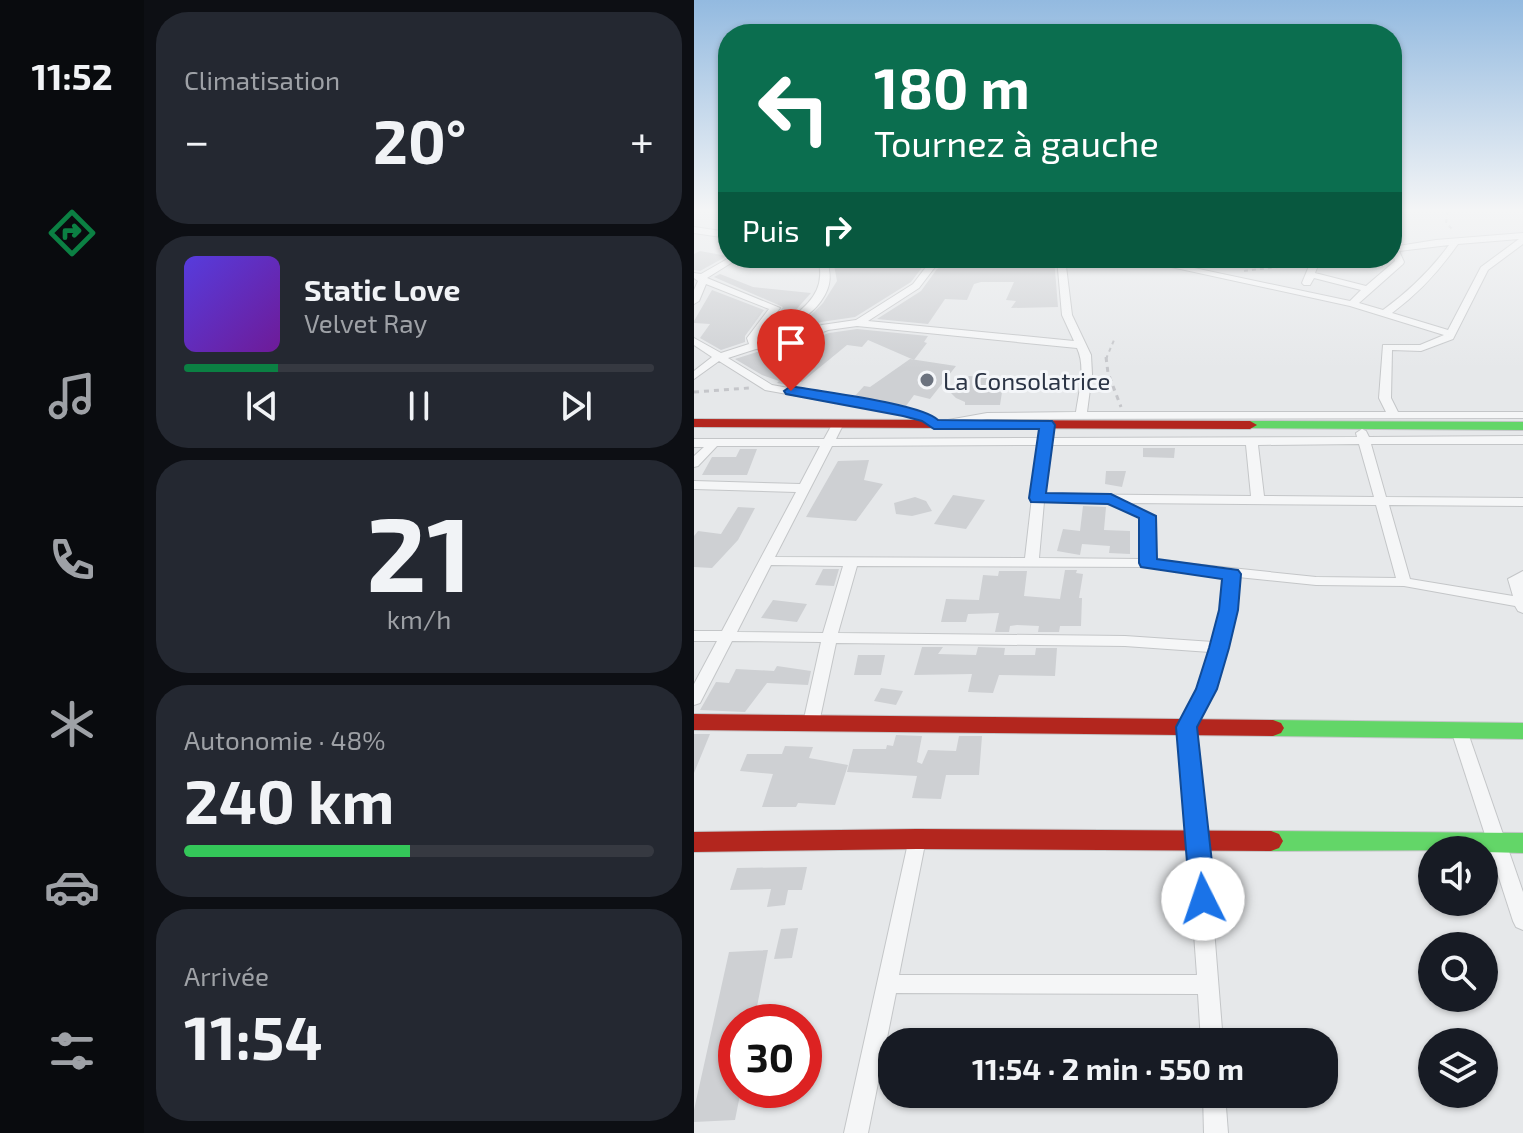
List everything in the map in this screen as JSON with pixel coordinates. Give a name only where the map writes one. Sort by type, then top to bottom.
[{"type":"main road","points":[[694,423],[942,425],[1045,433],[1362,433],[1523,426]]},
{"type":"main road","points":[[694,722],[1523,731]]},
{"type":"main road","points":[[694,842],[917,839],[1418,842]]},
{"type":"main road","points":[[1498,843],[1523,843]]},
{"type":"street","points":[[1386,313],[1426,280],[1438,264]]},
{"type":"street","points":[[1394,415],[1385,398],[1387,347],[1421,348],[1446,339],[1484,269],[1490,264]]},
{"type":"street","points":[[694,301],[699,278],[718,267]]},
{"type":"street","points":[[798,317],[816,303],[827,281],[824,268]]},
{"type":"street","points":[[857,323],[916,286],[930,268]]},
{"type":"street","points":[[1062,268],[1067,315],[1086,355],[1087,374],[1081,415]]},
{"type":"street","points":[[1183,268],[1352,304],[1451,334]]},
{"type":"street","points":[[1304,293],[1312,268]]},
{"type":"street","points":[[1352,304],[1393,268]]},
{"type":"street","points":[[1310,274],[1368,289]]},
{"type":"street","points":[[699,278],[826,327]]},
{"type":"street","points":[[755,346],[754,332],[775,308]]},
{"type":"street","points":[[694,376],[717,358],[755,346],[781,344],[826,327],[857,323],[1082,345]]},
{"type":"street","points":[[694,341],[769,388],[813,393],[905,412],[942,425],[987,416],[1523,415]]},
{"type":"street","points":[[694,699],[838,423]]},
{"type":"street","points":[[1032,561],[1045,433]]},
{"type":"street","points":[[694,443],[827,444],[1045,433],[1251,440],[1362,433],[1523,440]]},
{"type":"street","points":[[1362,433],[1384,501],[1404,582]]},
{"type":"street","points":[[1251,440],[1258,499]]},
{"type":"street","points":[[694,463],[715,442]]},
{"type":"street","points":[[694,485],[804,488]]},
{"type":"street","points":[[1037,498],[1523,502]]},
{"type":"street","points":[[1111,499],[1147,516],[1148,563]]},
{"type":"street","points":[[765,561],[1148,563],[1316,581],[1404,582],[1521,605],[1515,579],[1523,575]]},
{"type":"street","points":[[811,723],[829,639],[851,562]]},
{"type":"street","points":[[1211,1028],[1187,727],[1206,689],[1219,648],[1229,610],[1231,574]]},
{"type":"street","points":[[694,636],[1125,641],[1219,648]]},
{"type":"street","points":[[1459,730],[1495,836]]},
{"type":"street","points":[[856,1133],[917,839]]},
{"type":"street","points":[[1498,846],[1523,921]]},
{"type":"street","points":[[887,984],[1209,985]]},
{"type":"street","points":[[1215,1108],[1216,1133]]},
{"type":"path","points":[[1242,271],[1269,268]]},
{"type":"path","points":[[1114,340],[1108,347],[1104,361],[1122,414]]},
{"type":"path","points":[[694,392],[769,388]]},
{"type":"building","points":[[694,264],[713,264],[700,271],[694,270]]},
{"type":"building","points":[[835,268],[922,268],[911,282],[855,317],[821,322],[778,338],[761,340],[783,307],[714,277],[720,274],[753,287],[811,293],[793,313],[795,322],[808,318],[823,303],[837,281]]},
{"type":"building","points":[[1055,268],[1058,307],[1011,308],[1016,301],[1006,300],[1014,282],[981,282],[974,284],[967,300],[945,299],[928,324],[877,319],[921,291],[937,269]]},
{"type":"building","points":[[712,290],[764,310],[745,336],[745,342],[721,350],[700,338],[710,324],[694,321]]},
{"type":"building","points":[[857,329],[928,336],[924,342],[927,343],[914,360],[868,340],[862,347],[847,345],[802,382],[789,379],[787,385],[777,383],[779,381],[735,359],[757,352],[786,349],[829,333]]},
{"type":"building","points":[[910,359],[956,366],[930,399],[914,395],[906,406],[854,397],[864,386],[870,387]]},
{"type":"building","points":[[969,376],[1004,379],[1000,405],[965,405],[956,398],[951,393]]},
{"type":"building","points":[[1143,448],[1175,448],[1174,458],[1143,457]]},
{"type":"building","points":[[740,449],[757,449],[747,475],[702,475],[712,457],[736,457]]},
{"type":"building","points":[[869,460],[864,480],[883,484],[856,521],[806,517],[838,461]]},
{"type":"building","points":[[1106,471],[1126,471],[1122,487],[1105,484]]},
{"type":"building","points":[[953,495],[985,500],[966,529],[934,524]]},
{"type":"building","points":[[915,497],[926,501],[932,511],[912,516],[896,514],[894,503]]},
{"type":"building","points":[[1083,506],[1106,507],[1104,530],[1130,531],[1130,554],[1109,553],[1110,546],[1082,544],[1080,555],[1057,551],[1063,529],[1080,531]]},
{"type":"building","points":[[738,507],[755,508],[738,540],[712,568],[694,567],[694,536],[698,531],[721,534]]},
{"type":"building","points":[[823,569],[839,569],[834,586],[815,585]]},
{"type":"building","points":[[1065,570],[1077,570],[1076,573],[1083,574],[1079,598],[1082,598],[1081,626],[1060,626],[1059,632],[1038,632],[1039,626],[1017,625],[1010,626],[1009,632],[995,632],[999,613],[968,614],[966,622],[941,622],[946,599],[979,600],[983,575],[998,576],[999,571],[1027,571],[1024,596],[1060,599]]},
{"type":"building","points":[[773,600],[807,604],[797,622],[761,618]]},
{"type":"building","points":[[922,647],[943,647],[938,654],[976,655],[978,647],[1005,648],[1004,655],[1035,655],[1036,648],[1057,648],[1055,676],[999,675],[993,693],[968,692],[972,674],[914,675]]},
{"type":"building","points":[[858,655],[885,655],[881,675],[854,675]]},
{"type":"building","points":[[777,666],[811,671],[808,685],[767,683],[745,712],[700,710],[716,682],[729,683],[736,669],[774,671]]},
{"type":"building","points":[[881,688],[903,691],[896,705],[874,701]]},
{"type":"building","points":[[694,734],[710,734],[694,773]]},
{"type":"building","points":[[896,735],[922,736],[917,762],[922,764],[928,750],[956,751],[959,736],[982,736],[979,775],[946,775],[941,799],[912,798],[917,776],[847,772],[853,749],[886,749],[887,745],[893,746]]},
{"type":"building","points":[[785,746],[813,747],[809,758],[848,765],[835,805],[798,803],[796,807],[762,807],[773,774],[740,771],[747,754],[782,754]]},
{"type":"building","points":[[807,867],[802,890],[788,890],[785,905],[767,907],[771,889],[730,890],[737,868]]},
{"type":"building","points":[[798,928],[792,958],[774,959],[781,929]]},
{"type":"building","points":[[768,950],[758,1004],[718,1004],[718,1108],[737,1108],[735,1120],[694,1122],[694,1110],[729,952]]},
{"type":"traffic: fast","points":[[1250,425],[1523,426]]},
{"type":"traffic: fast","points":[[1273,728],[1523,731]]},
{"type":"traffic: fast","points":[[1271,841],[1523,843]]},
{"type":"traffic: jam","points":[[694,423],[1250,425]]},
{"type":"traffic: jam","points":[[694,722],[1273,728]]},
{"type":"traffic: jam","points":[[694,842],[917,839],[1271,841]]},
{"type":"place","name":"La Consolatrice","points":[[927,380]]},
{"type":"route","points":[[791,391],[905,412],[927,418],[934,425],[1047,425],[1037,498],[1111,499],[1147,516],[1148,563],[1231,574],[1229,610],[1219,648],[1198,710],[1187,727],[1203,899]]}]
